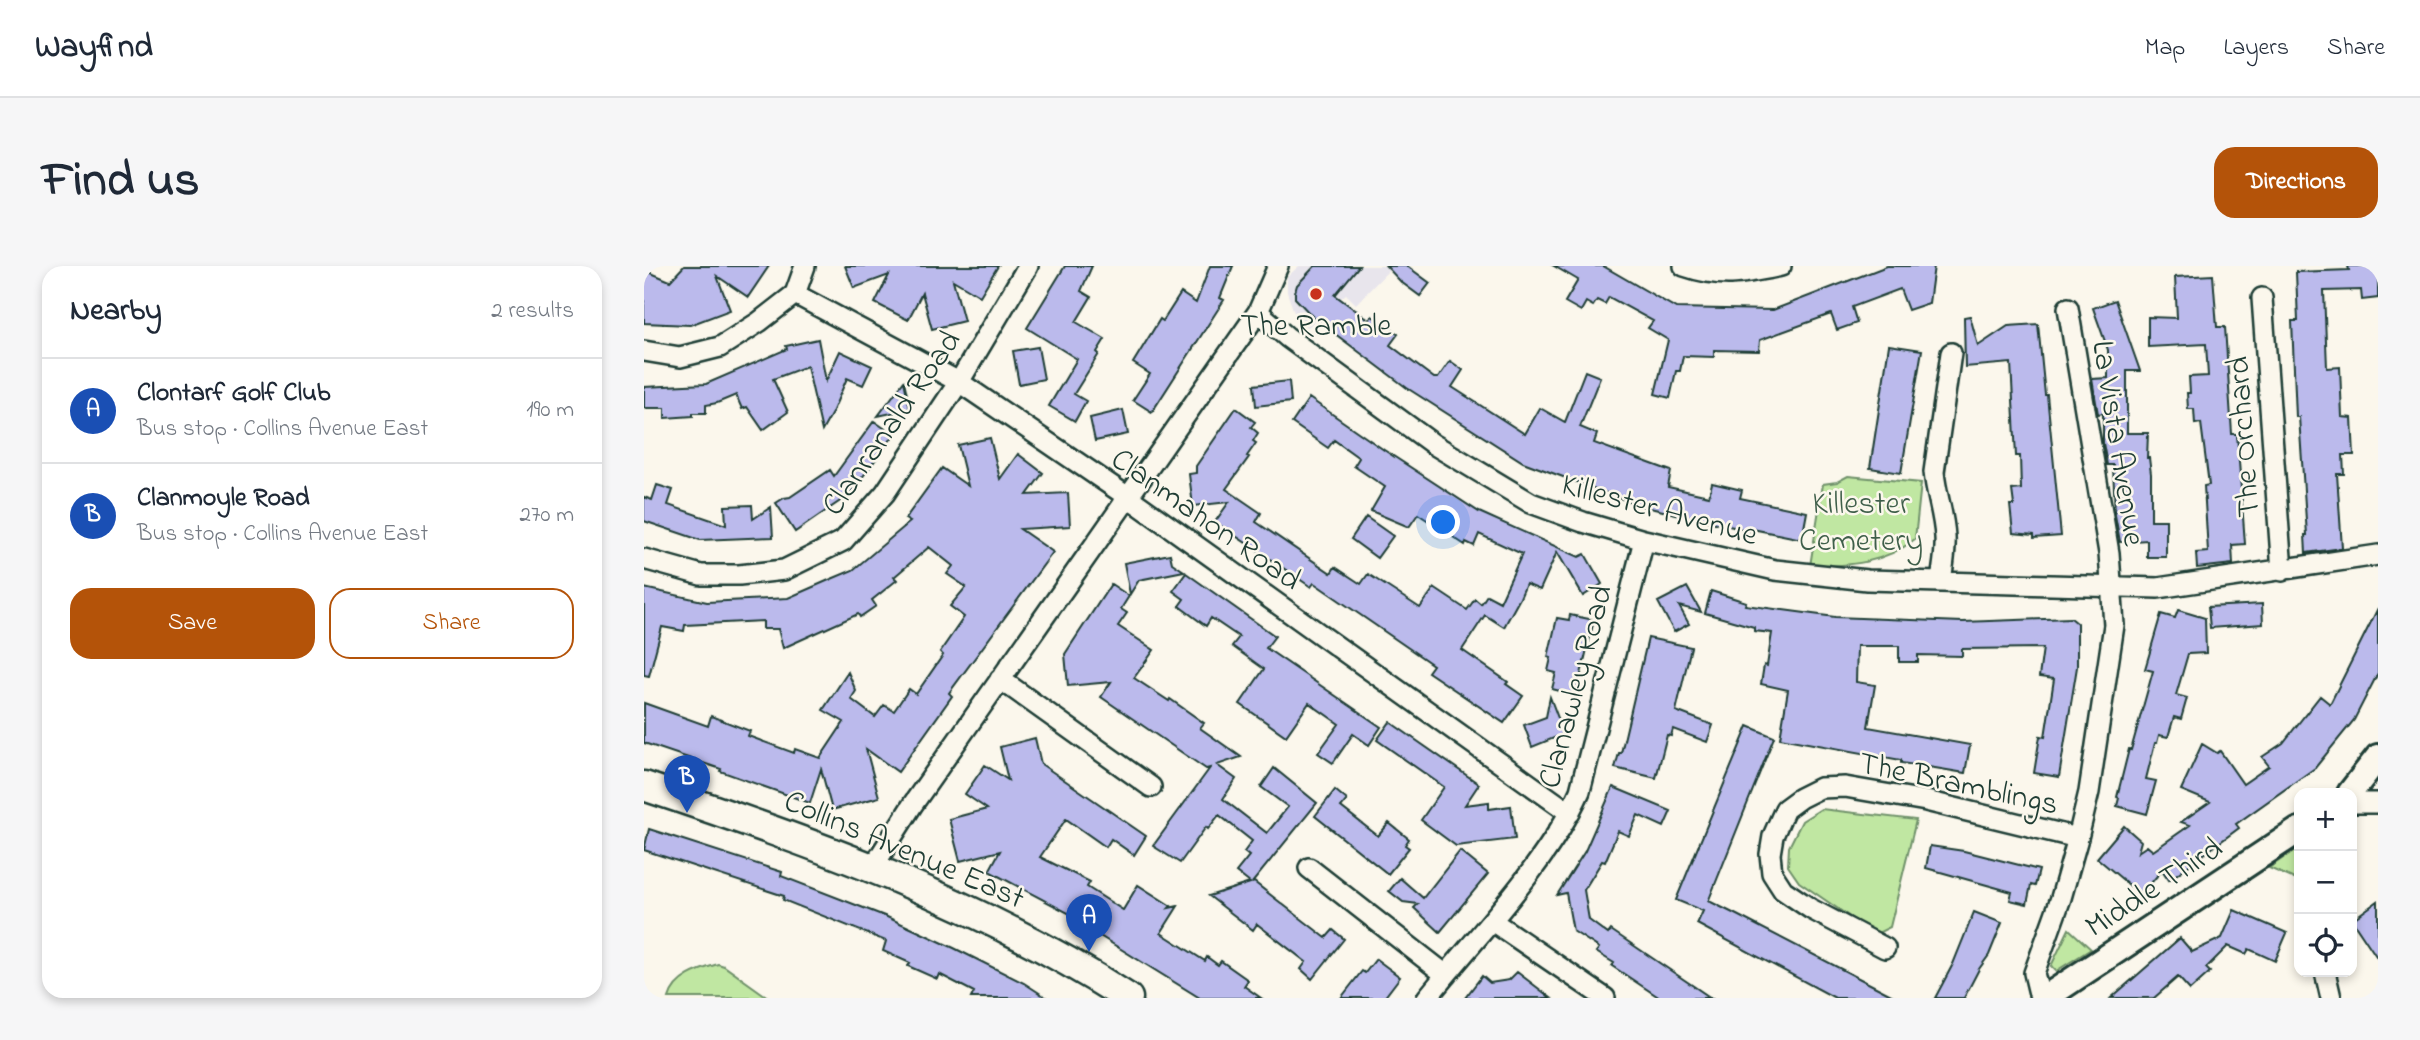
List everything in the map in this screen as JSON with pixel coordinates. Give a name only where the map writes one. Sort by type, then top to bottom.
[{"type":"main road","name":"Collins Avenue East","points":[[644,786],[763,825],[873,867],[983,915],[1080,967],[1128,998]]},
{"type":"street","points":[[644,351],[680,357],[720,347],[795,294],[805,266]]},
{"type":"street","name":"Clanranald Road","points":[[644,559],[701,575],[739,575],[784,570],[843,541],[885,493],[959,382],[1028,266]]},
{"type":"street","points":[[873,867],[912,804],[1258,312],[1278,266]]},
{"type":"street","points":[[1684,266],[1703,272],[1737,275],[1781,266]]},
{"type":"street","name":"Clanmahon Road","points":[[795,294],[959,382],[1128,497],[1570,813]]},
{"type":"street","name":"The Orchard","points":[[2262,298],[2282,571]]},
{"type":"street","name":"La Vista Avenue","points":[[2068,308],[2112,588]]},
{"type":"street","name":"Killester Avenue","points":[[1258,312],[1287,337],[1433,444],[1531,503],[1583,522],[1644,540],[1775,570],[1818,576],[2112,588]]},
{"type":"street","points":[[1941,581],[1945,535],[1934,472],[1951,353]]},
{"type":"street","name":"Clanawley Road","points":[[1427,998],[1492,920],[1555,838],[1570,813],[1580,791],[1644,540]]},
{"type":"street","points":[[2042,998],[2034,973],[2062,898],[2089,792],[2114,625],[2112,588],[2158,588],[2378,555]]},
{"type":"street","points":[[999,679],[1151,787]]},
{"type":"street","points":[[2354,788],[2378,757]]},
{"type":"street","name":"The Bramblings","points":[[1885,948],[1811,909],[1783,890],[1772,873],[1770,854],[1773,836],[1785,810],[1800,798],[1820,788],[1845,787],[1926,801],[2078,838]]},
{"type":"street","points":[[2357,803],[2378,803]]},
{"type":"street","name":"Middle Third","points":[[2042,998],[2294,833]]},
{"type":"street","points":[[1309,868],[1446,975]]},
{"type":"street","points":[[1492,920],[1605,998]]},
{"type":"street","points":[[2326,977],[2331,998]]},
{"type":"shaded area","points":[[1299,266],[1393,266],[1356,304],[1346,294],[1308,327],[1298,324],[1287,292],[1287,277]]},
{"type":"green space","name":"Killester Cemetery","points":[[1848,476],[1921,483],[1915,539],[1878,559],[1852,564],[1810,566],[1823,484],[1837,482]]},
{"type":"green space","points":[[1821,809],[1916,820],[1890,927],[1878,933],[1869,930],[1799,882],[1788,866],[1789,847],[1802,821]]},
{"type":"green space","points":[[2294,850],[2294,879],[2269,868]]},
{"type":"green space","points":[[2069,929],[2091,949],[2056,971],[2051,966]]},
{"type":"green space","points":[[718,964],[769,998],[669,998],[682,980]]},
{"type":"building","points":[[684,266],[769,266],[748,297],[717,276],[730,310],[690,325],[644,323],[644,270],[670,281]]},
{"type":"building","points":[[845,266],[998,266],[980,296],[953,280],[964,321],[932,329],[922,293],[908,320],[875,303],[889,275],[854,288]]},
{"type":"building","points":[[1065,266],[1092,266],[1081,291],[1091,297],[1076,322],[1105,339],[1097,352],[1099,354],[1074,394],[1086,401],[1075,421],[1049,406],[1077,359],[1027,328]]},
{"type":"building","points":[[1210,266],[1233,266],[1220,298],[1224,300],[1152,412],[1133,400],[1150,374],[1133,363],[1160,319],[1163,321],[1181,293],[1196,303]]},
{"type":"building","points":[[1315,266],[1359,266],[1335,295],[1369,320],[1372,316],[1398,334],[1390,345],[1434,378],[1438,378],[1450,361],[1463,370],[1452,387],[1525,434],[1540,408],[1565,422],[1585,371],[1600,377],[1580,427],[1597,434],[1594,443],[1671,471],[1668,487],[1709,496],[1712,483],[1742,490],[1740,498],[1807,512],[1802,539],[1752,529],[1751,531],[1641,506],[1523,462],[1407,388],[1314,318],[1295,298],[1295,292],[1297,285]]},
{"type":"building","points":[[1386,266],[1407,266],[1430,283],[1420,296]]},
{"type":"building","points":[[1554,266],[1603,266],[1676,308],[1773,310],[1887,266],[1934,266],[1929,303],[1908,310],[1900,289],[1852,307],[1857,323],[1837,330],[1831,314],[1760,340],[1759,351],[1714,350],[1714,357],[1683,356],[1680,371],[1676,371],[1670,398],[1655,394],[1668,340],[1648,328],[1653,321],[1609,297],[1605,304],[1597,300],[1593,306],[1586,302],[1581,311],[1565,302],[1578,280]]},
{"type":"building","points":[[2348,266],[2378,266],[2378,298],[2362,300],[2361,290],[2324,291],[2327,368],[2340,367],[2342,417],[2352,418],[2354,455],[2343,455],[2344,474],[2337,474],[2342,548],[2306,553],[2292,321],[2298,321],[2296,272],[2349,270]]},
{"type":"building","points":[[2213,275],[2217,327],[2225,327],[2232,434],[2237,434],[2245,544],[2232,545],[2233,564],[2197,568],[2196,553],[2208,552],[2204,486],[2209,485],[2201,423],[2195,424],[2194,409],[2188,409],[2187,393],[2190,393],[2189,377],[2208,376],[2206,344],[2148,347],[2148,317],[2177,318],[2175,277]]},
{"type":"building","points":[[2115,300],[2140,371],[2127,371],[2127,433],[2148,433],[2151,520],[2166,520],[2166,557],[2147,557],[2147,540],[2120,542],[2115,515],[2113,465],[2107,465],[2103,443],[2103,413],[2098,414],[2092,379],[2108,378],[2108,350],[2093,308]]},
{"type":"building","points":[[1970,316],[1978,346],[2008,326],[2038,324],[2061,536],[2034,538],[2034,535],[2013,533],[2010,505],[2014,505],[2012,490],[2021,489],[2020,456],[2016,456],[2011,363],[1965,367],[1964,317]]},
{"type":"building","points":[[818,339],[826,381],[840,351],[872,366],[863,385],[847,378],[822,431],[807,366],[773,379],[788,412],[763,430],[747,407],[742,409],[736,395],[706,405],[706,413],[693,413],[693,416],[665,418],[665,408],[644,408],[644,387],[706,384],[787,349],[786,346]]},
{"type":"building","points":[[1889,345],[1922,350],[1901,473],[1870,468]]},
{"type":"building","points":[[1038,347],[1044,379],[1019,384],[1013,351]]},
{"type":"building","points":[[904,381],[910,409],[878,416]]},
{"type":"building","points":[[1289,381],[1291,402],[1256,406],[1254,385]]},
{"type":"building","points":[[1309,398],[1479,512],[1579,557],[1585,554],[1602,584],[1583,596],[1557,552],[1540,590],[1526,584],[1504,627],[1485,615],[1462,650],[1508,682],[1506,684],[1523,696],[1504,723],[1428,672],[1433,665],[1314,583],[1311,587],[1215,522],[1229,502],[1193,506],[1189,474],[1196,473],[1196,466],[1236,408],[1255,422],[1251,427],[1258,433],[1253,441],[1256,443],[1247,456],[1249,457],[1226,489],[1261,513],[1256,522],[1331,573],[1335,567],[1361,584],[1368,574],[1420,608],[1434,588],[1467,610],[1475,599],[1481,604],[1487,595],[1500,602],[1522,554],[1479,534],[1474,546],[1466,542],[1465,545],[1418,514],[1409,527],[1371,511],[1385,487],[1354,466],[1359,458],[1334,440],[1328,448],[1292,423]]},
{"type":"building","points":[[1123,410],[1128,434],[1095,441],[1090,418]]},
{"type":"building","points":[[874,421],[894,435],[849,495],[795,532],[776,503],[790,497],[830,470],[834,476]]},
{"type":"building","points":[[990,438],[1000,479],[1018,454],[1043,473],[1027,495],[1068,493],[1070,526],[1020,529],[1053,552],[949,693],[952,696],[898,772],[866,749],[879,797],[832,810],[821,769],[810,803],[644,743],[644,703],[708,726],[711,716],[750,731],[748,736],[794,753],[795,749],[820,758],[844,722],[823,710],[848,672],[856,691],[851,699],[875,717],[884,705],[894,711],[909,689],[916,694],[943,655],[940,652],[964,617],[950,606],[966,587],[947,574],[953,566],[929,547],[894,577],[897,580],[872,600],[876,606],[860,617],[858,614],[783,648],[778,629],[763,629],[763,621],[685,625],[684,631],[662,627],[649,676],[644,675],[644,588],[707,602],[788,598],[853,570],[910,522],[905,519],[942,468],[968,486],[958,445]]},
{"type":"building","points":[[657,485],[673,490],[668,505],[726,525],[725,506],[752,505],[753,519],[771,507],[773,537],[700,540],[644,521],[644,497],[652,500]]},
{"type":"building","points":[[1366,517],[1393,536],[1377,558],[1351,539]]},
{"type":"building","points":[[1170,554],[1172,563],[1184,571],[1139,580],[1130,594],[1124,563]]},
{"type":"building","points":[[1186,573],[1275,636],[1266,648],[1381,727],[1369,745],[1353,734],[1333,763],[1318,753],[1339,724],[1309,703],[1286,736],[1240,704],[1264,669],[1232,646],[1239,637],[1211,618],[1206,626],[1179,606],[1184,599],[1173,591]]},
{"type":"building","points":[[1111,584],[1129,596],[1121,609],[1127,613],[1118,626],[1154,650],[1134,678],[1204,723],[1200,728],[1241,757],[1217,765],[1236,779],[1223,799],[1267,833],[1288,807],[1261,787],[1274,768],[1317,803],[1252,883],[1326,938],[1333,930],[1344,939],[1312,979],[1301,969],[1306,962],[1257,924],[1253,930],[1209,896],[1250,883],[1236,872],[1249,856],[1244,852],[1252,841],[1219,815],[1208,829],[1206,827],[1180,863],[1153,846],[1210,768],[1206,769],[1101,697],[1111,682],[1068,686],[1065,654]]},
{"type":"building","points":[[1687,587],[1701,612],[1679,606],[1689,624],[1674,632],[1658,602]]},
{"type":"building","points":[[1711,591],[1746,602],[1745,605],[1835,617],[1963,622],[2071,618],[2077,623],[2077,667],[2059,777],[2034,773],[2040,736],[2045,737],[2054,679],[2039,677],[2043,648],[1962,649],[1962,656],[1918,655],[1918,662],[1899,662],[1899,646],[1857,646],[1856,682],[1875,685],[1868,727],[1970,745],[1965,773],[1901,763],[1901,760],[1780,738],[1788,690],[1761,684],[1772,633],[1754,631],[1754,627],[1705,613]]},
{"type":"building","points":[[2262,604],[2263,624],[2210,628],[2208,607]]},
{"type":"building","points":[[2378,608],[2378,673],[2354,720],[2315,768],[2236,824],[2239,828],[2169,880],[2162,870],[2141,895],[2097,858],[2124,826],[2141,841],[2138,852],[2147,846],[2153,851],[2190,825],[2181,822],[2210,802],[2181,790],[2202,744],[2217,753],[2220,751],[2243,784],[2269,766],[2262,757],[2283,743],[2320,696],[2330,704]]},
{"type":"building","points":[[2178,610],[2205,618],[2206,653],[2188,654],[2176,695],[2187,698],[2181,719],[2174,717],[2168,737],[2159,735],[2155,743],[2146,779],[2156,781],[2147,814],[2117,806],[2117,797],[2153,671],[2145,669],[2161,614],[2175,618]]},
{"type":"building","points":[[1570,615],[1594,620],[1576,695],[1552,689],[1556,673],[1548,671],[1551,658],[1548,657],[1557,618],[1569,620]]},
{"type":"building","points":[[1648,638],[1691,647],[1676,711],[1713,725],[1707,742],[1673,729],[1671,736],[1667,735],[1656,778],[1615,768],[1621,753]]},
{"type":"building","points":[[1550,697],[1564,734],[1532,747],[1524,725],[1546,717]]},
{"type":"building","points":[[1390,722],[1479,784],[1465,805],[1489,802],[1489,809],[1511,806],[1515,839],[1456,846],[1421,820],[1444,787],[1377,740]]},
{"type":"building","points":[[1748,726],[1774,737],[1708,902],[1897,998],[1835,998],[1697,924],[1703,911],[1676,900]]},
{"type":"building","points":[[1035,738],[1041,764],[1146,836],[1134,855],[1111,839],[1106,847],[1066,819],[1040,857],[1090,882],[1087,887],[1123,910],[1138,885],[1171,906],[1169,908],[1178,906],[1161,933],[1205,961],[1207,957],[1218,965],[1221,961],[1248,980],[1244,986],[1261,998],[1200,998],[1074,920],[1076,917],[989,871],[1000,851],[960,861],[949,819],[987,809],[965,794],[985,765],[1008,780],[1000,747]]},
{"type":"building","points":[[1613,787],[1671,811],[1664,827],[1638,815],[1629,836],[1618,831],[1605,862],[1602,861],[1584,890],[1589,920],[1608,934],[1611,930],[1711,998],[1660,998],[1612,966],[1614,963],[1596,952],[1599,948],[1573,931],[1566,893],[1557,895],[1585,851]]},
{"type":"building","points":[[1335,790],[1347,800],[1341,807],[1378,836],[1389,823],[1409,839],[1405,845],[1409,848],[1388,874],[1315,816]]},
{"type":"building","points":[[649,829],[782,872],[781,876],[887,917],[954,948],[1024,983],[1047,998],[971,998],[974,992],[939,974],[937,979],[908,966],[910,963],[883,951],[886,941],[783,900],[784,896],[644,850]]},
{"type":"building","points":[[1930,846],[1964,851],[2039,870],[2035,886],[2031,885],[2027,904],[2010,900],[2012,892],[1926,868]]},
{"type":"building","points":[[1460,851],[1488,874],[1440,932],[1414,908],[1418,904],[1403,902],[1389,891],[1400,878],[1423,898]]},
{"type":"building","points":[[2378,901],[2378,959],[2357,928],[2357,916]]},
{"type":"building","points":[[2234,910],[2287,933],[2275,961],[2249,949],[2246,954],[2228,946],[2206,968],[2210,972],[2190,990],[2178,977],[2154,998],[2111,998],[2180,938],[2192,952],[2222,938]]},
{"type":"building","points":[[1974,912],[2002,923],[1989,955],[1964,998],[1935,998],[1953,964]]},
{"type":"building","points":[[1376,959],[1400,977],[1384,998],[1341,998],[1362,971],[1365,973]]},
{"type":"building","points":[[1517,972],[1551,998],[1465,998],[1482,976],[1490,983],[1509,980]]},
{"type":"place","name":"The Ramble","points":[[1316,294]]},
{"type":"place","name":"Clanmoyle Road","points":[[687,813]]},
{"type":"place","name":"Clontarf Golf Club","points":[[1089,952]]}]
